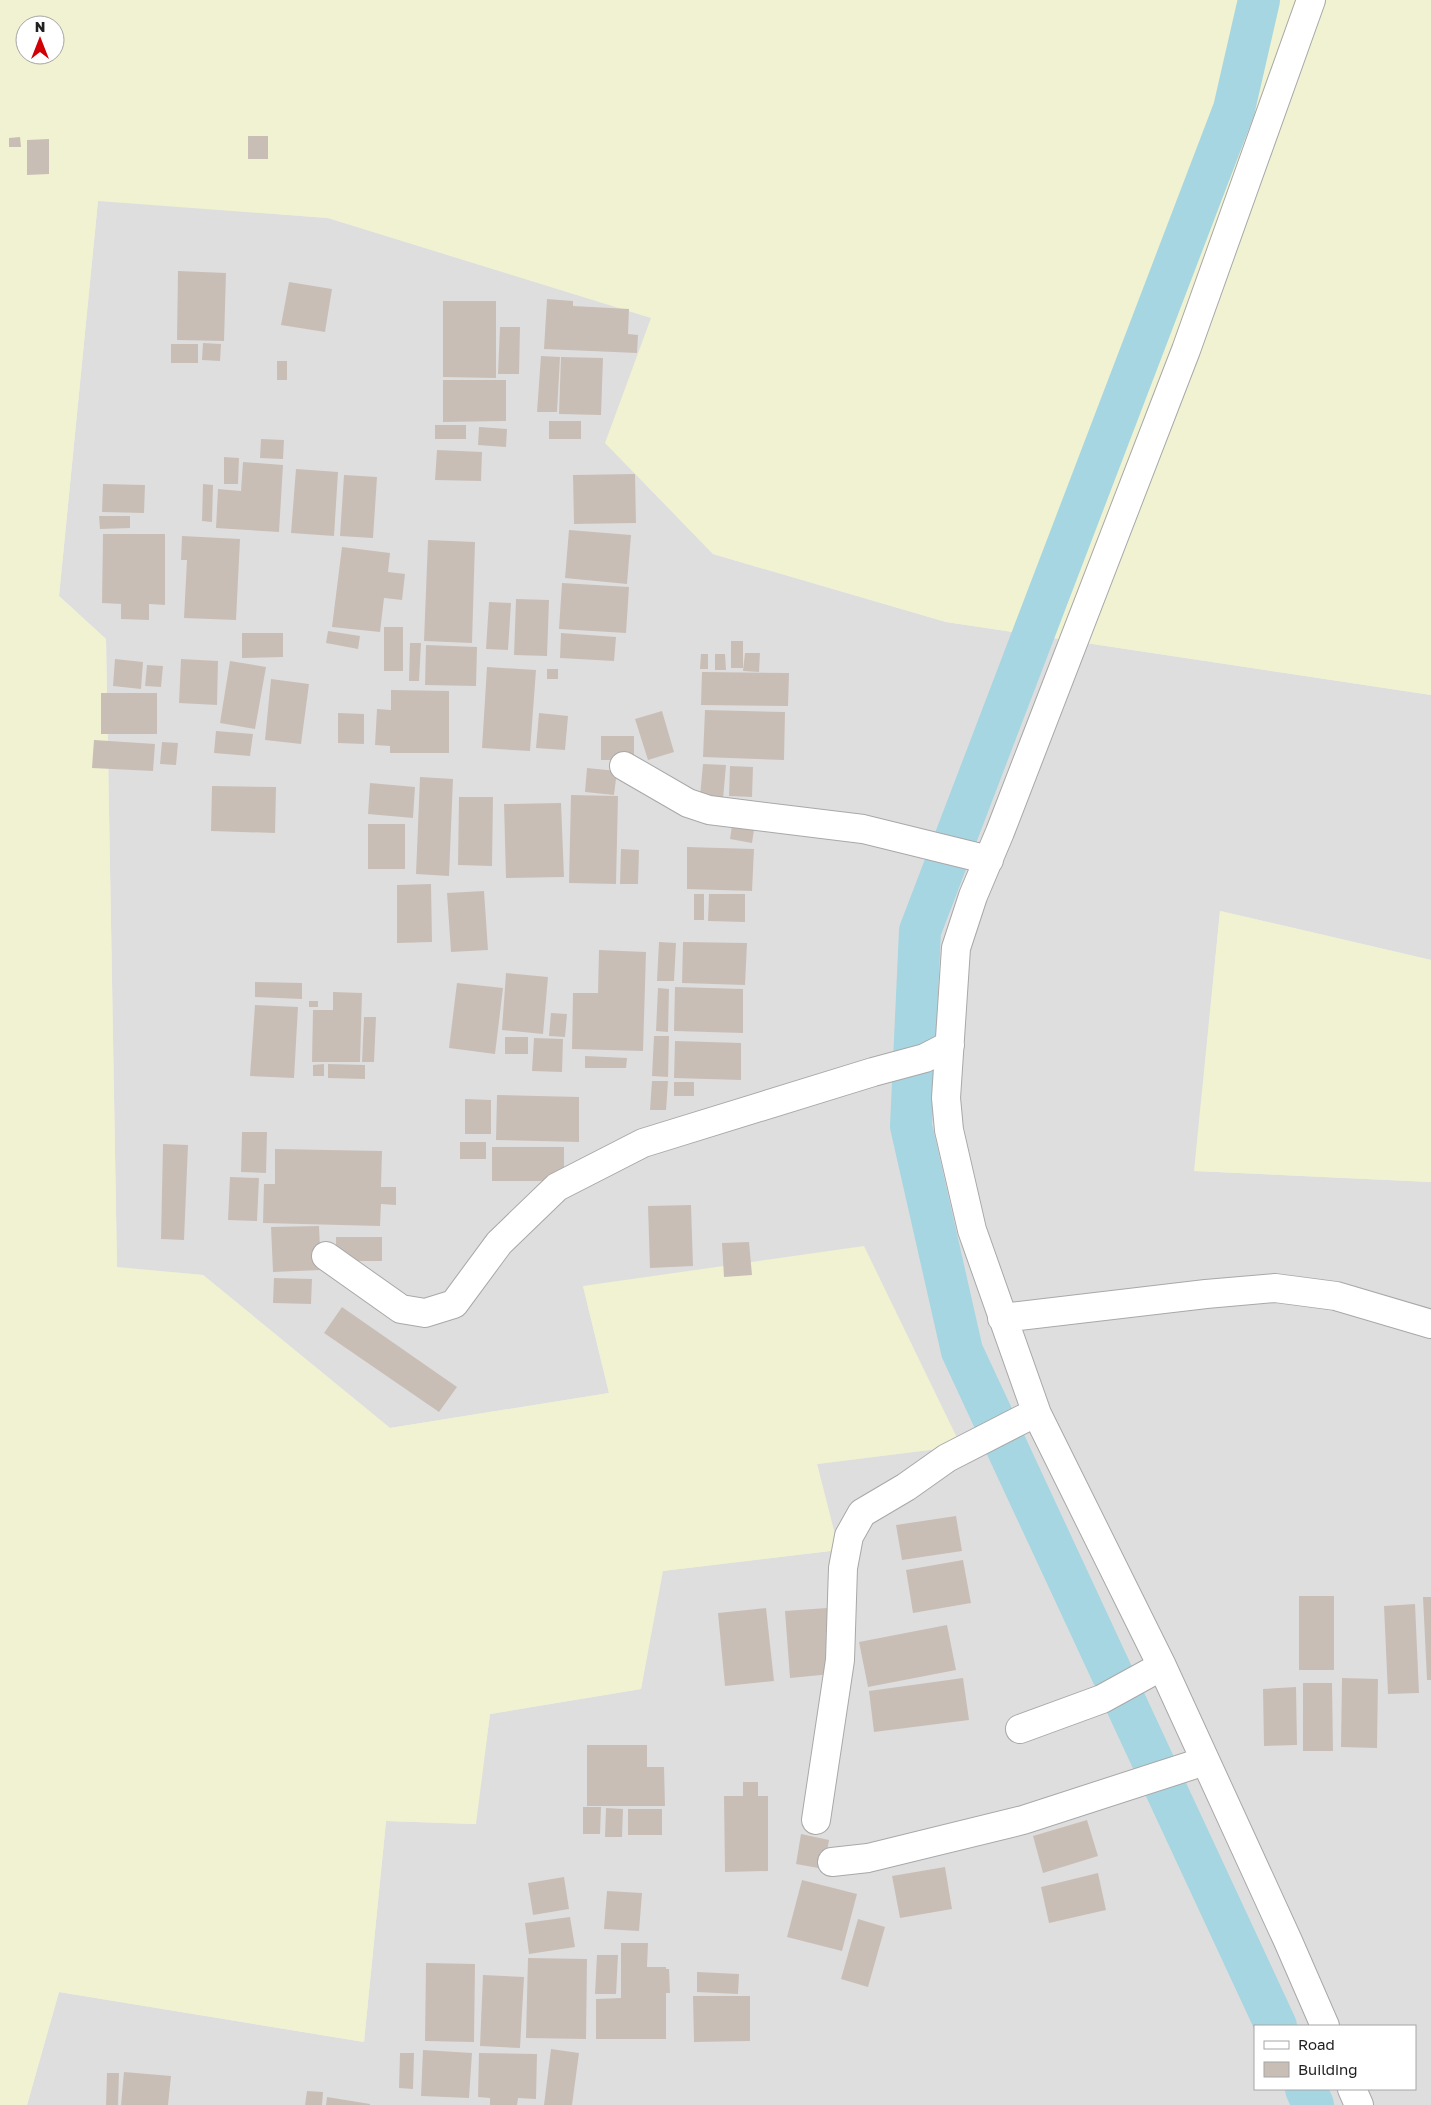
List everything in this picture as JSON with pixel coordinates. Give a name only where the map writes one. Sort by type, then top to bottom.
[{"type":"street","points":[[1311,0],[1186,350],[977,857],[973,896],[956,948],[946,1098],[949,1130],[972,1230],[1002,1318],[1031,1416],[1153,1671],[1205,1761],[1325,2025]]},
{"type":"street","points":[[624,766],[688,803],[709,810],[863,829],[977,857]]},
{"type":"street","points":[[326,1256],[401,1309],[425,1313],[454,1304],[499,1243],[557,1187],[643,1143],[873,1072],[925,1058],[950,1045]]},
{"type":"street","points":[[1002,1318],[1206,1294],[1275,1288],[1336,1296],[1431,1324]]},
{"type":"street","points":[[816,1820],[840,1660],[843,1568],[849,1536],[862,1512],[906,1487],[947,1458],[1031,1416]]},
{"type":"street","points":[[1020,1729],[1102,1698],[1153,1671]]},
{"type":"street","points":[[832,1862],[868,1858],[1023,1820],[1176,1772],[1205,1761]]},
{"type":"street","points":[[1352,2090],[1359,2105]]},
{"type":"shaded area","points":[[98,200],[328,218],[652,318],[606,443],[713,554],[946,622],[1431,695],[1431,960],[1220,911],[1195,1171],[1431,1182],[1431,2105],[27,2105],[59,1992],[364,2042],[386,1821],[475,1824],[490,1714],[641,1689],[662,1571],[838,1550],[817,1464],[961,1446],[583,1286],[609,1393],[390,1428],[203,1275],[117,1268],[106,639],[59,596]]},
{"type":"green space","points":[[0,0],[1431,0],[1431,695],[946,622],[713,554],[605,443],[651,318],[328,218],[98,201],[59,596],[106,639],[117,1267],[203,1275],[390,1428],[609,1393],[583,1286],[864,1246],[961,1446],[817,1464],[839,1550],[663,1571],[641,1689],[490,1714],[476,1824],[386,1821],[364,2042],[59,1992],[27,2105],[0,2105]]},
{"type":"green space","points":[[1220,911],[1431,960],[1431,1182],[1194,1171]]},
{"type":"building","points":[[248,136],[268,136],[268,159],[248,159]]},
{"type":"building","points":[[20,137],[21,147],[9,147],[9,138]]},
{"type":"building","points":[[49,139],[49,174],[27,175],[27,140]]},
{"type":"building","points":[[178,271],[226,273],[224,341],[177,340]]},
{"type":"building","points":[[289,282],[332,289],[325,332],[281,325]]},
{"type":"building","points":[[547,299],[573,301],[573,306],[629,309],[628,334],[638,335],[637,353],[544,349]]},
{"type":"building","points":[[443,301],[496,301],[496,378],[443,377]]},
{"type":"building","points":[[500,327],[520,327],[519,374],[498,374]]},
{"type":"building","points":[[203,343],[221,344],[220,361],[202,360]]},
{"type":"building","points":[[171,344],[198,344],[198,363],[171,363]]},
{"type":"building","points":[[541,356],[560,357],[557,412],[537,412]]},
{"type":"building","points":[[561,357],[603,358],[601,415],[559,414]]},
{"type":"building","points":[[277,361],[287,361],[287,380],[277,380]]},
{"type":"building","points":[[443,380],[506,380],[506,421],[443,422]]},
{"type":"building","points":[[549,421],[581,421],[581,439],[549,439]]},
{"type":"building","points":[[435,425],[466,425],[466,439],[435,439]]},
{"type":"building","points":[[479,427],[507,429],[506,447],[478,445]]},
{"type":"building","points":[[261,439],[284,440],[283,459],[260,458]]},
{"type":"building","points":[[437,450],[482,452],[481,481],[435,480]]},
{"type":"building","points":[[224,457],[239,458],[238,484],[224,484]]},
{"type":"building","points":[[243,462],[283,465],[279,532],[216,528],[218,489],[241,491]]},
{"type":"building","points":[[296,469],[338,472],[334,536],[291,533]]},
{"type":"building","points":[[635,474],[636,523],[574,524],[573,475]]},
{"type":"building","points":[[344,475],[377,477],[373,538],[340,536]]},
{"type":"building","points":[[103,484],[145,485],[144,513],[102,512]]},
{"type":"building","points":[[203,484],[213,485],[212,522],[202,521]]},
{"type":"building","points":[[99,516],[130,516],[130,528],[100,529]]},
{"type":"building","points":[[569,530],[631,535],[627,584],[565,578]]},
{"type":"building","points":[[103,534],[165,534],[165,605],[149,604],[149,620],[121,619],[121,604],[102,603]]},
{"type":"building","points":[[182,536],[240,539],[236,620],[184,618],[187,560],[181,560]]},
{"type":"building","points":[[428,540],[475,542],[472,643],[424,641]]},
{"type":"building","points":[[342,547],[390,553],[388,572],[405,574],[402,600],[384,598],[380,632],[332,627]]},
{"type":"building","points":[[562,583],[629,587],[626,633],[559,629]]},
{"type":"building","points":[[516,599],[549,600],[547,656],[514,655]]},
{"type":"building","points":[[489,602],[511,603],[508,650],[486,649]]},
{"type":"building","points":[[384,627],[403,627],[403,671],[384,671]]},
{"type":"building","points":[[328,631],[360,636],[358,649],[326,643]]},
{"type":"building","points":[[242,633],[283,633],[283,657],[242,658]]},
{"type":"building","points":[[561,633],[616,637],[614,661],[560,658]]},
{"type":"building","points":[[731,641],[743,641],[743,668],[731,668]]},
{"type":"building","points":[[410,643],[421,643],[419,681],[409,681]]},
{"type":"building","points":[[426,645],[477,647],[476,686],[425,685]]},
{"type":"building","points":[[745,653],[760,653],[759,672],[743,671]]},
{"type":"building","points":[[701,654],[708,654],[708,669],[700,669]]},
{"type":"building","points":[[715,654],[725,654],[726,670],[715,670]]},
{"type":"building","points":[[115,659],[143,662],[141,689],[113,686]]},
{"type":"building","points":[[181,659],[218,661],[217,705],[179,703]]},
{"type":"building","points":[[230,661],[266,667],[255,729],[220,723]]},
{"type":"building","points":[[147,665],[163,666],[161,687],[145,686]]},
{"type":"building","points":[[487,667],[536,670],[530,751],[482,748]]},
{"type":"building","points":[[547,669],[558,669],[558,679],[547,679]]},
{"type":"building","points":[[702,672],[789,673],[788,706],[701,705]]},
{"type":"building","points":[[271,679],[309,684],[301,744],[265,740]]},
{"type":"building","points":[[391,690],[449,691],[449,753],[390,753],[390,746],[375,745],[377,709],[391,710]]},
{"type":"building","points":[[101,693],[157,693],[157,734],[101,734]]},
{"type":"building","points":[[705,710],[785,712],[784,760],[703,757]]},
{"type":"building","points":[[662,711],[674,752],[648,760],[635,719]]},
{"type":"building","points":[[338,713],[364,714],[364,744],[338,743]]},
{"type":"building","points":[[539,713],[568,716],[565,750],[536,748]]},
{"type":"building","points":[[216,731],[253,734],[250,756],[214,753]]},
{"type":"building","points":[[601,736],[634,736],[634,760],[601,760]]},
{"type":"building","points":[[94,740],[155,744],[153,771],[92,768]]},
{"type":"building","points":[[162,742],[178,743],[176,765],[160,764]]},
{"type":"building","points":[[703,764],[726,765],[723,799],[700,797]]},
{"type":"building","points":[[730,766],[753,767],[752,797],[729,796]]},
{"type":"building","points":[[587,768],[617,771],[614,795],[585,792]]},
{"type":"building","points":[[420,777],[453,779],[449,876],[416,874]]},
{"type":"building","points":[[370,783],[415,787],[413,818],[368,814]]},
{"type":"building","points":[[212,786],[276,787],[275,833],[211,831]]},
{"type":"building","points":[[571,795],[618,796],[616,884],[569,883]]},
{"type":"building","points":[[459,797],[493,797],[492,866],[458,865]]},
{"type":"building","points":[[561,803],[564,877],[506,878],[504,804]]},
{"type":"building","points":[[733,819],[755,823],[752,843],[730,839]]},
{"type":"building","points":[[368,824],[405,824],[405,869],[368,869]]},
{"type":"building","points":[[687,847],[754,849],[752,891],[687,889]]},
{"type":"building","points":[[621,849],[639,850],[638,884],[620,884]]},
{"type":"building","points":[[431,884],[432,942],[397,943],[397,885]]},
{"type":"building","points":[[484,891],[488,950],[451,952],[447,893]]},
{"type":"building","points":[[694,894],[704,894],[704,920],[694,920]]},
{"type":"building","points":[[709,894],[745,894],[745,922],[708,921]]},
{"type":"building","points":[[659,942],[676,943],[674,981],[657,981]]},
{"type":"building","points":[[683,942],[747,943],[745,985],[682,983]]},
{"type":"building","points":[[599,950],[646,952],[643,1051],[572,1049],[573,993],[598,993]]},
{"type":"building","points":[[506,973],[548,977],[543,1034],[502,1030]]},
{"type":"building","points":[[255,982],[302,983],[302,999],[255,997]]},
{"type":"building","points":[[457,983],[503,988],[495,1054],[449,1048]]},
{"type":"building","points":[[675,987],[743,989],[743,1033],[674,1031]]},
{"type":"building","points":[[658,988],[669,989],[668,1032],[656,1031]]},
{"type":"building","points":[[333,992],[362,993],[360,1062],[312,1062],[313,1010],[333,1010]]},
{"type":"building","points":[[309,1001],[318,1001],[318,1007],[309,1007]]},
{"type":"building","points":[[255,1005],[298,1007],[294,1078],[250,1076]]},
{"type":"building","points":[[551,1013],[567,1014],[565,1037],[549,1036]]},
{"type":"building","points":[[364,1017],[376,1017],[374,1062],[362,1062]]},
{"type":"building","points":[[654,1036],[669,1036],[668,1077],[652,1076]]},
{"type":"building","points":[[505,1037],[528,1037],[528,1054],[505,1054]]},
{"type":"building","points":[[534,1038],[563,1039],[562,1072],[532,1071]]},
{"type":"building","points":[[675,1041],[741,1043],[741,1080],[674,1078]]},
{"type":"building","points":[[585,1056],[627,1058],[626,1068],[585,1068]]},
{"type":"building","points":[[324,1064],[324,1076],[313,1076],[313,1065]]},
{"type":"building","points":[[328,1064],[365,1065],[365,1079],[328,1078]]},
{"type":"building","points":[[652,1081],[668,1081],[666,1110],[650,1110]]},
{"type":"building","points":[[674,1082],[694,1082],[694,1096],[674,1096]]},
{"type":"building","points":[[497,1095],[579,1097],[579,1142],[496,1140]]},
{"type":"building","points":[[465,1099],[491,1100],[491,1134],[465,1134]]},
{"type":"building","points":[[242,1132],[267,1132],[266,1173],[241,1172]]},
{"type":"building","points":[[460,1142],[486,1142],[486,1159],[460,1159]]},
{"type":"building","points":[[163,1144],[188,1145],[184,1240],[161,1239]]},
{"type":"building","points":[[492,1147],[564,1147],[564,1181],[492,1181]]},
{"type":"building","points":[[275,1149],[382,1151],[381,1187],[396,1187],[396,1205],[381,1204],[380,1226],[263,1223],[264,1184],[275,1184]]},
{"type":"building","points":[[230,1177],[259,1178],[257,1221],[228,1220]]},
{"type":"building","points":[[691,1205],[693,1266],[650,1268],[648,1206]]},
{"type":"building","points":[[319,1226],[321,1270],[273,1272],[271,1227]]},
{"type":"building","points":[[336,1237],[382,1237],[382,1261],[336,1261]]},
{"type":"building","points":[[749,1242],[752,1275],[724,1277],[722,1243]]},
{"type":"building","points":[[274,1278],[312,1279],[311,1304],[273,1303]]},
{"type":"building","points":[[342,1307],[457,1387],[439,1412],[324,1333]]},
{"type":"building","points":[[956,1516],[962,1551],[902,1560],[896,1525]]},
{"type":"building","points":[[963,1560],[971,1603],[913,1613],[906,1570]]},
{"type":"building","points":[[1299,1596],[1334,1596],[1334,1670],[1299,1670]]},
{"type":"building","points":[[1423,1597],[1431,1597],[1431,1680],[1427,1680]]},
{"type":"building","points":[[1415,1604],[1419,1693],[1388,1694],[1384,1606]]},
{"type":"building","points":[[766,1608],[774,1681],[725,1686],[718,1613]]},
{"type":"building","points":[[827,1608],[832,1674],[790,1678],[785,1611]]},
{"type":"building","points":[[947,1625],[956,1670],[868,1687],[859,1642]]},
{"type":"building","points":[[963,1678],[969,1720],[874,1732],[869,1691]]},
{"type":"building","points":[[1342,1678],[1378,1679],[1377,1748],[1341,1747]]},
{"type":"building","points":[[1303,1683],[1332,1683],[1333,1751],[1303,1751]]},
{"type":"building","points":[[1296,1687],[1297,1745],[1264,1746],[1263,1689]]},
{"type":"building","points":[[587,1745],[647,1745],[647,1767],[664,1767],[665,1806],[587,1806]]},
{"type":"building","points":[[743,1782],[758,1782],[758,1796],[768,1796],[768,1871],[725,1872],[724,1796],[743,1796]]},
{"type":"building","points":[[583,1807],[601,1807],[600,1834],[583,1834]]},
{"type":"building","points":[[606,1808],[623,1809],[622,1837],[605,1837]]},
{"type":"building","points":[[628,1809],[662,1809],[662,1835],[628,1835]]},
{"type":"building","points":[[1087,1820],[1098,1856],[1043,1873],[1033,1836]]},
{"type":"building","points":[[801,1834],[829,1840],[824,1869],[796,1864]]},
{"type":"building","points":[[945,1867],[952,1909],[900,1918],[892,1876]]},
{"type":"building","points":[[1098,1873],[1106,1910],[1049,1923],[1041,1887]]},
{"type":"building","points":[[564,1877],[569,1909],[533,1915],[528,1883]]},
{"type":"building","points":[[802,1880],[857,1894],[842,1951],[787,1937]]},
{"type":"building","points":[[607,1891],[642,1893],[639,1931],[604,1929]]},
{"type":"building","points":[[570,1917],[575,1947],[529,1954],[525,1923]]},
{"type":"building","points":[[858,1919],[885,1927],[868,1987],[841,1979]]},
{"type":"building","points":[[621,1943],[648,1943],[647,1967],[666,1967],[666,1969],[669,1969],[670,1993],[666,1993],[666,2039],[596,2039],[596,1999],[621,1998]]},
{"type":"building","points":[[597,1955],[618,1955],[616,1994],[595,1994]]},
{"type":"building","points":[[528,1958],[587,1959],[586,2039],[526,2038]]},
{"type":"building","points":[[426,1963],[475,1964],[474,2042],[425,2041]]},
{"type":"building","points":[[697,1972],[739,1974],[738,1994],[697,1992]]},
{"type":"building","points":[[483,1975],[524,1977],[520,2048],[480,2046]]},
{"type":"building","points":[[693,1996],[750,1996],[750,2041],[694,2042]]},
{"type":"building","points":[[551,2049],[579,2053],[572,2105],[544,2105]]},
{"type":"building","points":[[423,2050],[472,2053],[469,2098],[421,2096]]},
{"type":"building","points":[[400,2053],[414,2053],[413,2089],[399,2088]]},
{"type":"building","points":[[479,2053],[537,2054],[536,2099],[518,2098],[517,2105],[490,2105],[490,2098],[478,2097]]},
{"type":"building","points":[[124,2072],[171,2076],[168,2105],[121,2105]]},
{"type":"building","points":[[107,2073],[119,2073],[118,2105],[106,2105]]},
{"type":"building","points":[[307,2091],[323,2092],[322,2105],[305,2105]]},
{"type":"building","points":[[327,2097],[370,2104],[370,2105],[326,2105]]},
{"type":"waterway","points":[[1259,0],[1234,109],[920,931],[911,1126],[962,1351],[1276,2025]]},
{"type":"waterway","points":[[1306,2090],[1313,2105]]}]
